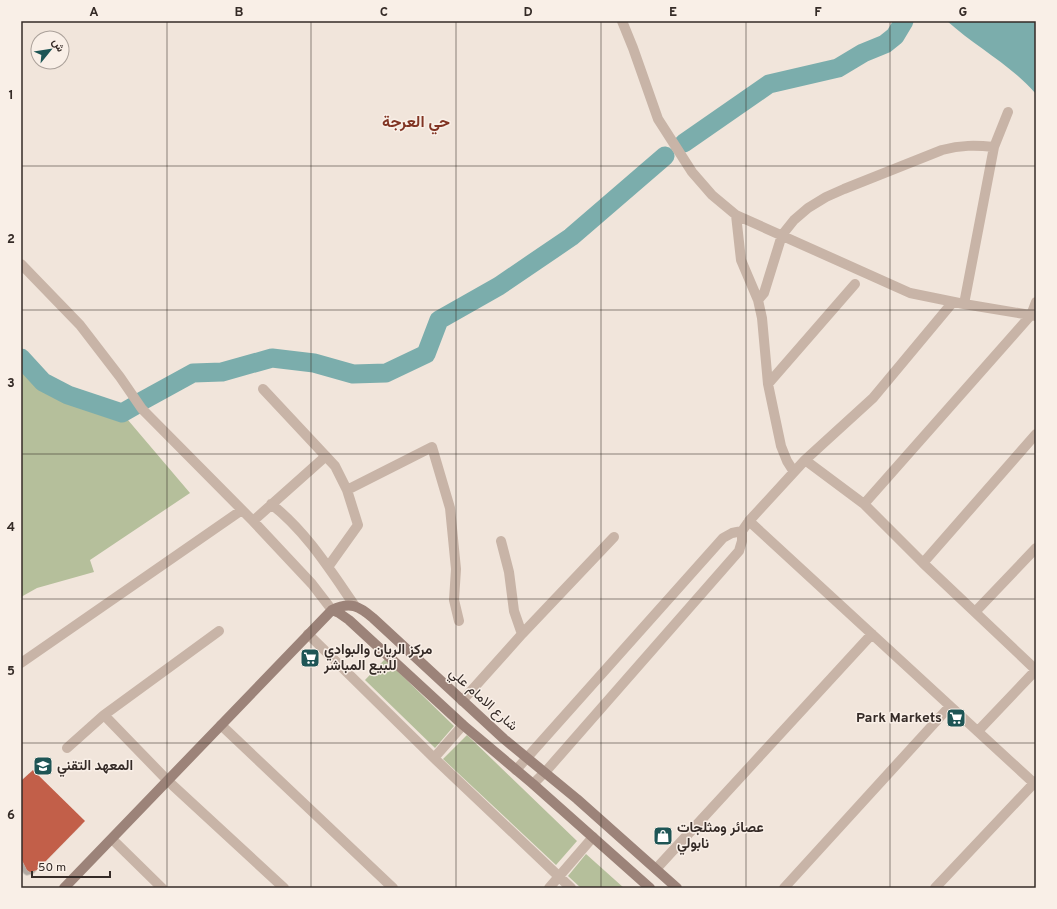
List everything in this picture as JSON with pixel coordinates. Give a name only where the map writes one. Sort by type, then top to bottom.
[{"type":"street","points":[[622,21],[658,119],[692,172],[712,196],[736,215],[762,228],[782,235],[910,293],[1033,316]]},
{"type":"street","points":[[964,304],[994,147],[1008,112]]},
{"type":"street","points":[[758,300],[764,293],[782,235],[794,220],[808,208],[826,197],[844,189],[942,150],[957,146],[975,145],[994,147]]},
{"type":"street","points":[[736,215],[741,260],[758,300],[762,318],[768,384],[782,450],[794,472]]},
{"type":"street","points":[[21,264],[80,325],[120,377],[142,409],[253,521],[312,584],[332,610],[339,612],[349,620],[463,725],[533,784],[650,888]]},
{"type":"street","points":[[768,384],[855,284]]},
{"type":"street","points":[[516,770],[723,538],[742,530],[805,460],[873,398],[953,302]]},
{"type":"street","points":[[864,504],[1033,316],[1036,302]]},
{"type":"street","points":[[263,389],[335,466],[347,490],[358,525],[328,567]]},
{"type":"street","points":[[923,563],[1036,434]]},
{"type":"street","points":[[347,490],[432,447],[450,508],[456,569],[454,600],[460,621]]},
{"type":"street","points":[[253,521],[326,456]]},
{"type":"street","points":[[805,460],[864,504],[923,563],[1036,670],[978,731]]},
{"type":"street","points":[[271,504],[282,512],[300,530],[355,606]]},
{"type":"street","points":[[21,663],[242,510]]},
{"type":"street","points":[[750,521],[1035,783],[935,888]]},
{"type":"street","points":[[533,784],[739,551],[742,541],[742,530]]},
{"type":"street","points":[[462,701],[522,634],[614,538]]},
{"type":"street","points":[[500,541],[509,572],[514,611],[522,634]]},
{"type":"street","points":[[975,612],[1036,548]]},
{"type":"street","points":[[64,888],[332,610],[344,606],[355,606]]},
{"type":"street","name":"شارع الامام علي","points":[[355,606],[373,618],[504,739],[545,772],[677,888]]},
{"type":"street","points":[[67,748],[104,715],[219,630]]},
{"type":"street","points":[[308,634],[434,758],[571,888]]},
{"type":"street","points":[[656,869],[872,634]]},
{"type":"street","points":[[784,888],[950,706]]},
{"type":"street","points":[[104,715],[168,781],[284,888]]},
{"type":"street","points":[[221,725],[393,888]]},
{"type":"street","points":[[434,758],[463,725]]},
{"type":"street","points":[[549,888],[593,838]]},
{"type":"street","points":[[112,839],[162,888]]},
{"type":"green space","points":[[21,358],[43,382],[68,395],[122,413],[190,493],[90,560],[94,572],[37,588],[21,597]]},
{"type":"green space","points":[[385,659],[454,726],[435,748],[365,680]]},
{"type":"green space","points":[[467,735],[577,841],[556,865],[443,759]]},
{"type":"green space","points":[[586,854],[624,888],[581,888],[568,876]]},
{"type":"water","points":[[947,21],[1036,21],[1036,94],[1016,74]]},
{"type":"building","points":[[33,770],[85,821],[37,870],[30,872],[27,870],[21,858],[21,781]]},
{"type":"waterway","points":[[684,143],[769,84],[838,68],[863,53],[885,44],[895,36],[904,21]]},
{"type":"waterway","points":[[142,401],[193,373],[222,372],[272,358],[314,363],[353,374],[386,373],[426,354],[439,320],[499,286],[571,237],[665,156]]},
{"type":"waterway","points":[[21,358],[43,382],[68,395],[122,413],[136,405]]},
{"type":"place","name":"مركز الريان والبوادي للبيع المباشر","points":[[310,658]]},
{"type":"place","name":"Park Markets","points":[[956,718]]},
{"type":"place","name":"المعهد التقني","points":[[43,766]]},
{"type":"place","name":"عصائر ومثلجات نابولي","points":[[663,836]]},
{"type":"district","name":"حي العرجة","points":[[416,123]]}]
